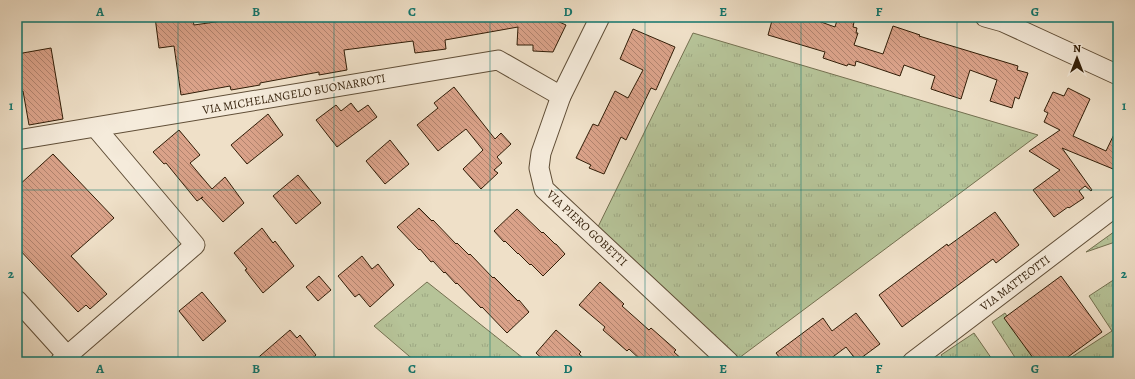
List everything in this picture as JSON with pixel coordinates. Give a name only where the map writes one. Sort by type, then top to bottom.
[{"type":"street","name":"VIA PIERO GOBETTI","points":[[600,17],[561,96],[541,153],[540,168],[544,188],[729,362]]},
{"type":"street","points":[[985,17],[1003,22],[1118,75]]},
{"type":"street","name":"VIA MICHELANGELO BUONARROTI","points":[[17,140],[498,60],[561,96]]},
{"type":"street","points":[[17,300],[67,360],[195,244],[96,128]]},
{"type":"street","name":"VIA MATTEOTTI","points":[[912,362],[1118,205]]},
{"type":"green space","points":[[693,33],[1038,135],[735,361],[595,233]]},
{"type":"green space","points":[[1118,229],[1118,241],[1086,252]]},
{"type":"green space","points":[[1118,277],[1118,354],[1106,362],[1064,362],[1112,331],[1089,296]]},
{"type":"green space","points":[[427,282],[528,362],[416,362],[374,326]]},
{"type":"green space","points":[[1005,313],[1037,362],[1018,362],[992,322]]},
{"type":"green space","points":[[974,333],[994,362],[946,362],[941,355]]},
{"type":"building","points":[[155,17],[192,17],[194,25],[250,17],[548,17],[566,25],[553,52],[533,51],[533,45],[517,45],[518,27],[445,40],[446,49],[415,53],[413,41],[344,50],[347,70],[319,75],[319,72],[231,90],[230,86],[181,95],[174,46],[159,48]]},
{"type":"building","points":[[773,17],[807,17],[835,27],[838,17],[855,17],[853,27],[857,28],[856,33],[858,33],[854,45],[883,54],[893,26],[920,35],[919,36],[1018,66],[1017,70],[1028,73],[1019,99],[1015,97],[1012,108],[990,101],[997,80],[970,70],[961,99],[931,89],[935,76],[904,65],[900,76],[856,61],[855,66],[848,64],[847,66],[823,58],[825,52],[768,35]]},
{"type":"building","points":[[633,29],[675,47],[656,90],[651,88],[626,140],[621,137],[604,174],[589,168],[591,165],[576,158],[593,124],[598,126],[615,91],[628,98],[643,70],[620,59]]},
{"type":"building","points":[[51,48],[63,119],[29,125],[23,91],[17,92],[17,54]]},
{"type":"building","points":[[454,87],[495,139],[501,133],[511,144],[497,157],[502,163],[494,170],[498,173],[481,189],[463,169],[483,150],[466,129],[438,151],[417,125],[438,108],[434,103]]},
{"type":"building","points":[[1068,88],[1090,99],[1073,136],[1106,151],[1118,126],[1118,171],[1062,148],[1092,190],[1091,191],[1085,186],[1079,191],[1084,198],[1054,217],[1033,190],[1060,170],[1029,151],[1060,130],[1044,122],[1048,113],[1044,111],[1053,92],[1064,96]]},
{"type":"building","points":[[351,103],[358,112],[368,105],[377,117],[337,147],[316,120],[336,105],[341,111]]},
{"type":"building","points":[[268,114],[283,135],[247,164],[231,145]]},
{"type":"building","points":[[179,130],[200,155],[190,163],[212,189],[225,177],[244,203],[223,222],[201,198],[197,201],[166,163],[164,164],[153,152]]},
{"type":"building","points":[[390,140],[409,164],[385,184],[366,161]]},
{"type":"building","points":[[53,154],[114,218],[71,256],[107,294],[90,309],[86,305],[78,312],[17,247],[17,187]]},
{"type":"building","points":[[298,175],[321,203],[296,224],[273,196]]},
{"type":"building","points":[[419,208],[456,244],[457,243],[469,255],[470,254],[493,278],[494,277],[518,301],[519,300],[529,312],[507,333],[457,283],[456,284],[445,272],[444,273],[433,261],[431,262],[397,227]]},
{"type":"building","points":[[517,209],[565,254],[543,276],[505,241],[504,242],[494,231]]},
{"type":"building","points":[[995,212],[1019,245],[996,263],[993,259],[902,327],[879,295],[947,244],[948,246]]},
{"type":"building","points":[[262,228],[273,243],[275,241],[294,266],[263,293],[234,253]]},
{"type":"building","points":[[362,256],[372,269],[378,264],[394,285],[370,307],[359,294],[355,297],[338,276]]},
{"type":"building","points":[[319,276],[331,290],[318,301],[306,287]]},
{"type":"building","points":[[1061,276],[1102,332],[1061,362],[1036,362],[1004,318]]},
{"type":"building","points":[[600,282],[624,304],[622,306],[649,330],[651,328],[676,350],[674,352],[685,362],[643,362],[629,349],[627,351],[603,330],[605,327],[579,305]]},
{"type":"building","points":[[202,292],[226,321],[203,341],[179,311]]},
{"type":"building","points":[[856,313],[880,344],[857,361],[846,347],[826,362],[783,362],[776,353],[823,318],[832,331]]},
{"type":"building","points":[[290,330],[297,338],[300,335],[316,355],[308,362],[253,362]]},
{"type":"building","points":[[556,330],[581,352],[579,354],[588,362],[546,362],[536,353]]}]
